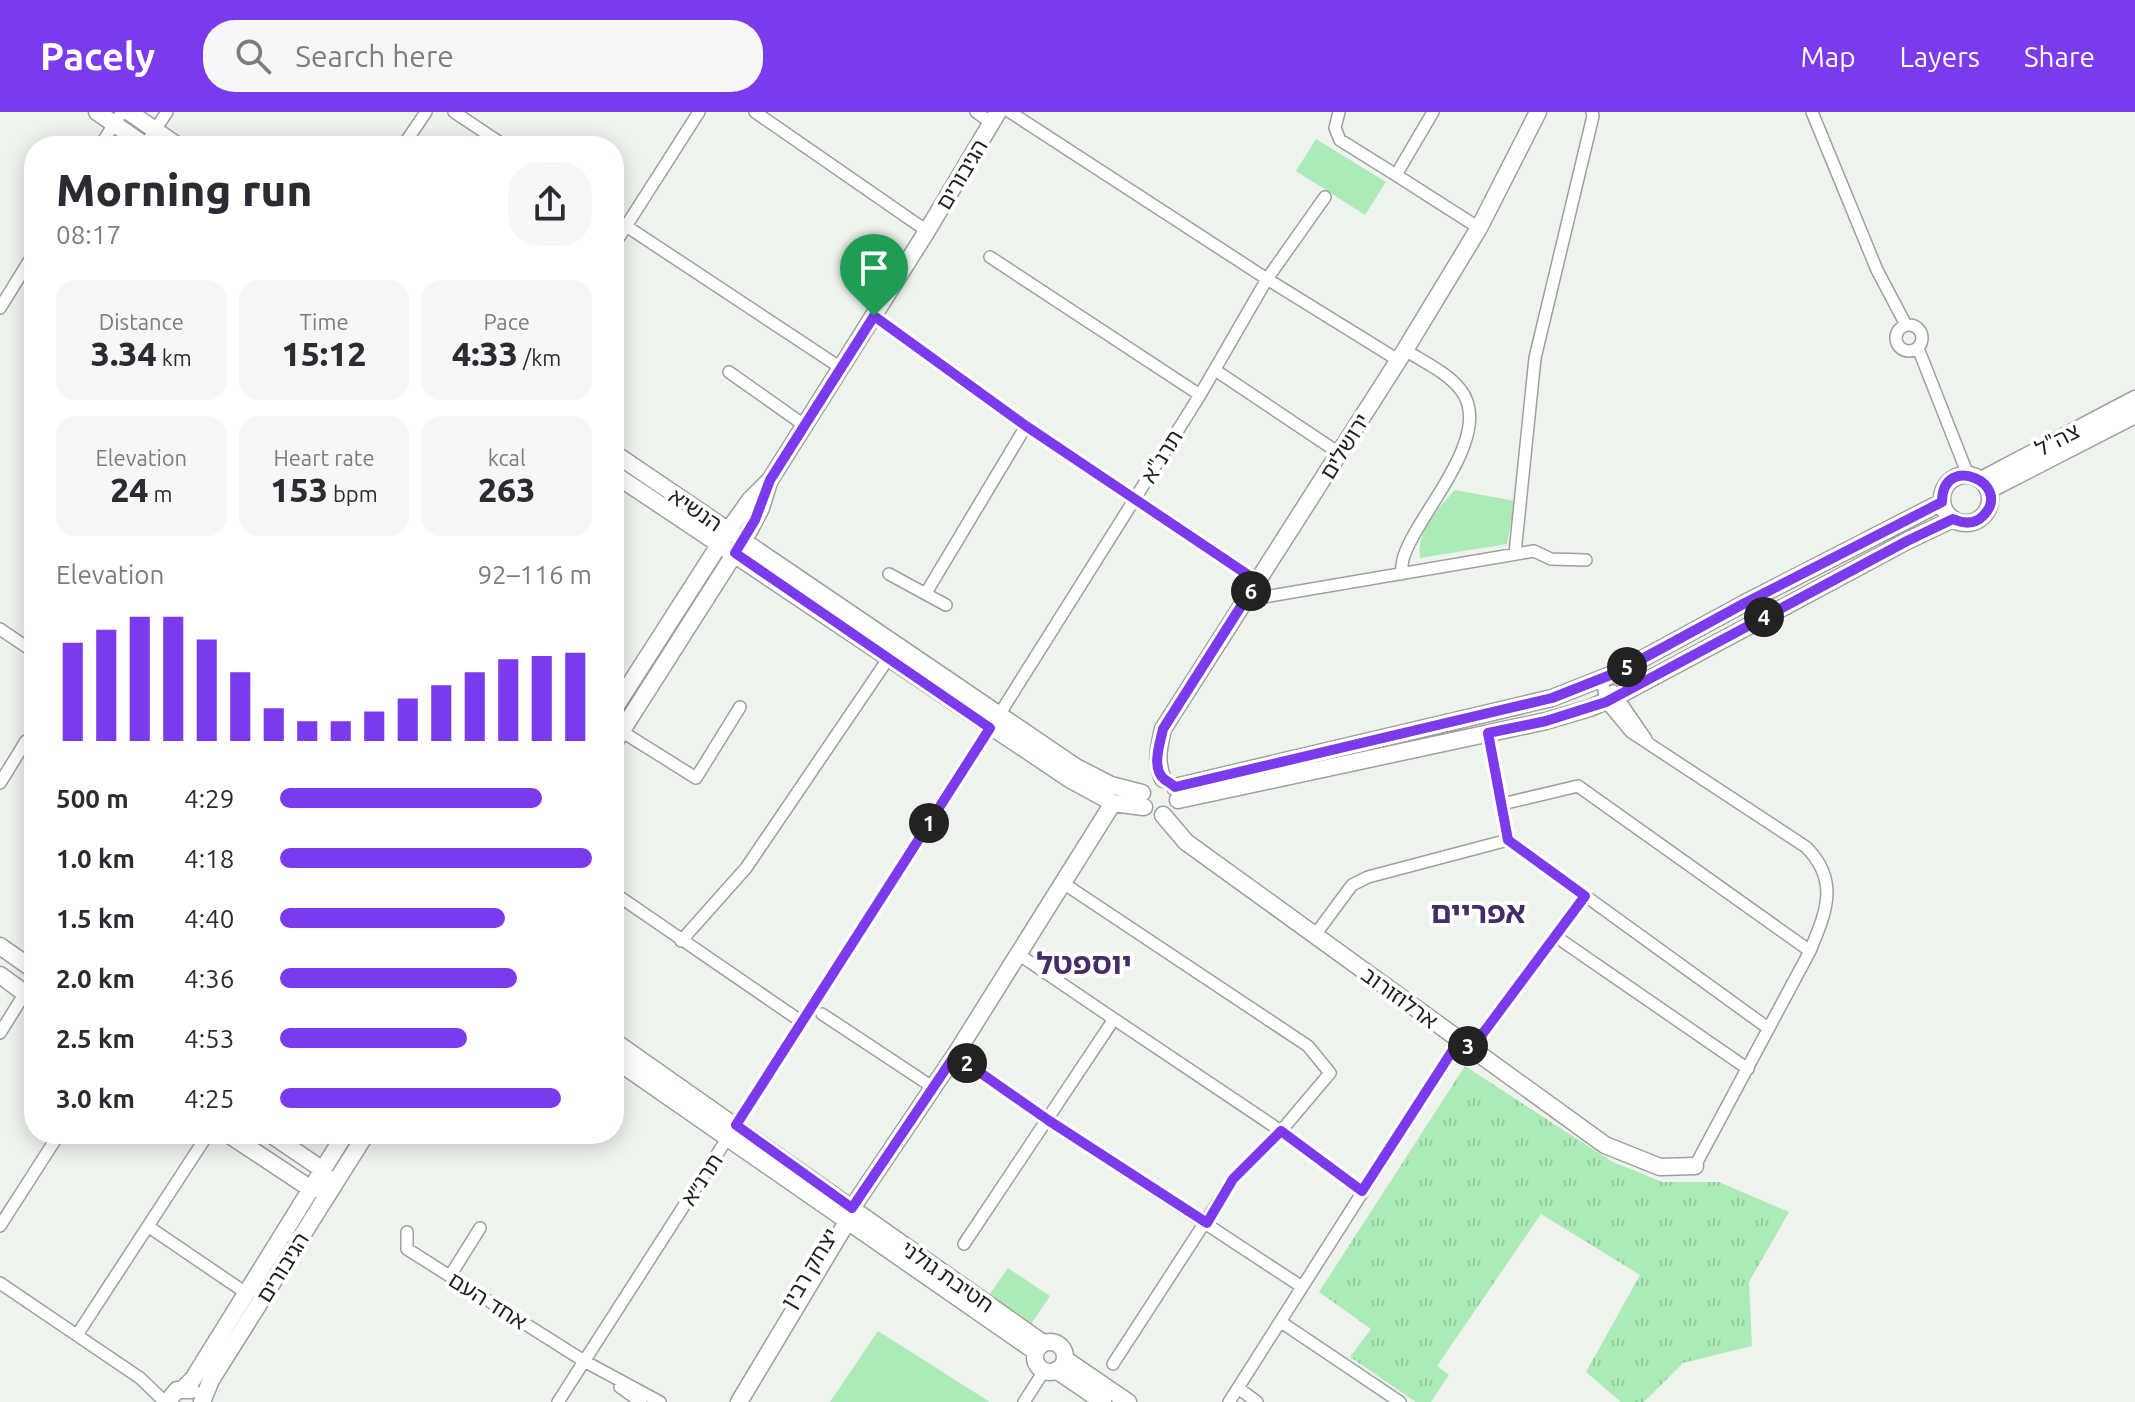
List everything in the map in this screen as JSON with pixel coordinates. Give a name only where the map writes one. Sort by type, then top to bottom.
[{"type":"street","points":[[97,112],[118,118],[135,136]]},
{"type":"street","points":[[129,112],[164,136]]},
{"type":"street","points":[[151,136],[167,112]]},
{"type":"street","points":[[410,136],[426,112]]},
{"type":"street","points":[[454,112],[490,136]]},
{"type":"street","points":[[624,229],[699,112]]},
{"type":"street","points":[[755,112],[927,231]]},
{"type":"street","points":[[976,112],[995,118]]},
{"type":"street","points":[[1010,112],[1267,279],[1458,385],[1468,408],[1468,425],[1457,464],[1409,545],[1401,574]]},
{"type":"street","points":[[1340,112],[1335,128],[1340,140],[1479,228]]},
{"type":"street","points":[[1396,175],[1433,112]]},
{"type":"street","name":"ירושלים","points":[[1172,789],[1158,767],[1163,729],[1402,355],[1479,228],[1538,112]]},
{"type":"street","points":[[1515,553],[1535,358],[1561,260],[1592,112]]},
{"type":"street","points":[[1812,112],[1877,270],[1906,325]]},
{"type":"street","points":[[106,136],[118,118]]},
{"type":"street","name":"הגיבורים","points":[[624,693],[724,537],[750,500],[770,480],[995,118]]},
{"type":"street","name":"תרנ\"א","points":[[994,721],[1200,395],[1267,279],[1325,197]]},
{"type":"street","points":[[626,226],[841,368]]},
{"type":"street","points":[[990,257],[1200,395]]},
{"type":"street","points":[[0,308],[24,269]]},
{"type":"street","points":[[874,316],[1264,597],[1515,553],[1534,551],[1551,559],[1586,560]]},
{"type":"street","points":[[1906,325],[1914,326],[1921,332],[1922,341],[1918,348],[1905,351],[1898,346],[1897,333],[1906,325]]},
{"type":"street","points":[[1918,348],[1979,482],[1989,508],[1981,518],[1970,523],[1953,519],[1942,502],[1949,482],[1961,475],[1979,482]]},
{"type":"street","points":[[1215,370],[1339,453]]},
{"type":"street","points":[[729,372],[804,425]]},
{"type":"street","name":"צה\"ל","points":[[1979,482],[2135,399]]},
{"type":"street","name":"צה\"ל","points":[[1979,482],[2135,415]]},
{"type":"street","points":[[926,593],[1026,426]]},
{"type":"street","name":"הנשיא","points":[[624,461],[724,537],[994,721],[1071,780],[1113,803],[1143,800]]},
{"type":"street","name":"הנשיא","points":[[624,480],[724,537]]},
{"type":"street","name":"הגיבורים","points":[[624,728],[739,547],[761,508],[770,480]]},
{"type":"street","points":[[1172,789],[1552,698],[1602,679],[1942,502]]},
{"type":"street","points":[[1172,789],[1173,810],[1163,815],[1152,814],[1143,800],[1147,783],[1172,789],[1488,733],[1546,721],[1612,699],[1953,519]]},
{"type":"street","name":"הנשיא","points":[[739,547],[888,659],[1076,767],[1143,800]]},
{"type":"street","points":[[889,574],[946,605]]},
{"type":"street","points":[[0,629],[24,645]]},
{"type":"street","points":[[681,941],[746,868],[888,659]]},
{"type":"street","points":[[1602,679],[1621,722],[1651,746],[1806,847],[1819,860],[1826,879],[1827,898],[1822,921],[1810,951],[1695,1166]]},
{"type":"street","points":[[624,740],[696,778],[740,707]]},
{"type":"street","name":"תרנ״א","points":[[584,1361],[994,721]]},
{"type":"street","points":[[1488,733],[1508,840],[1768,1028]]},
{"type":"street","points":[[0,783],[24,744]]},
{"type":"street","points":[[1502,804],[1578,786],[1810,951]]},
{"type":"street","points":[[846,1216],[934,1088],[1113,803]]},
{"type":"street","name":"ארלוזורוב","points":[[1163,815],[1186,842],[1605,1145],[1660,1167],[1695,1166]]},
{"type":"street","points":[[1315,935],[1352,885],[1360,881],[1508,840]]},
{"type":"street","points":[[1063,883],[1308,1046],[1330,1073],[1281,1131],[1233,1179],[1113,1364]]},
{"type":"street","points":[[1229,1402],[1362,1191],[1466,1044],[1585,896]]},
{"type":"street","points":[[624,900],[802,1022]]},
{"type":"street","points":[[1555,936],[1748,1069]]},
{"type":"street","points":[[0,946],[24,963]]},
{"type":"street","points":[[1018,954],[1281,1131],[1362,1191]]},
{"type":"street","points":[[0,975],[24,993]]},
{"type":"street","points":[[0,1033],[24,1003]]},
{"type":"street","points":[[822,1014],[934,1088]]},
{"type":"street","points":[[964,1244],[1114,1019]]},
{"type":"street","points":[[624,1049],[732,1131]]},
{"type":"street","points":[[955,1055],[1302,1287]]},
{"type":"street","points":[[624,1065],[732,1131]]},
{"type":"street","name":"חטיבת גולני","points":[[732,1131],[846,1216],[1039,1347],[1052,1342],[1061,1346],[1055,1367]]},
{"type":"street","points":[[0,1226],[53,1144]]},
{"type":"street","points":[[77,1335],[202,1144]]},
{"type":"street","points":[[243,1144],[311,1189],[331,1190],[323,1170],[285,1144]]},
{"type":"street","name":"הגיבורים","points":[[173,1396],[193,1379],[339,1144]]},
{"type":"street","name":"הגיבורים","points":[[202,1402],[211,1380],[360,1144]]},
{"type":"street","name":"יצחק רבין","points":[[729,1402],[846,1216]]},
{"type":"street","name":"יצחק רבין","points":[[739,1402],[846,1216]]},
{"type":"street","points":[[149,1227],[246,1293]]},
{"type":"street","points":[[450,1276],[480,1228]]},
{"type":"street","name":"אחד העם","points":[[407,1232],[407,1249],[584,1361],[641,1402]]},
{"type":"street","points":[[0,1283],[140,1378],[173,1396],[194,1391],[202,1402]]},
{"type":"street","points":[[1281,1322],[1400,1402]]},
{"type":"street","points":[[1039,1347],[1037,1365],[1055,1367],[1128,1402]]},
{"type":"street","points":[[559,1402],[584,1361]]},
{"type":"street","name":"אחד העם","points":[[584,1361],[660,1402]]},
{"type":"street","points":[[1024,1402],[1055,1367]]},
{"type":"street","points":[[1055,1367],[1103,1402]]},
{"type":"street","points":[[1238,1388],[1257,1402]]},
{"type":"green space","points":[[1316,139],[1386,182],[1365,215],[1296,171]]},
{"type":"green space","points":[[1455,490],[1515,501],[1507,544],[1420,558],[1421,538],[1425,529],[1435,512]]},
{"type":"green space","points":[[1465,1066],[1611,1161],[1662,1182],[1719,1182],[1789,1212],[1749,1282],[1752,1346],[1683,1363],[1644,1402],[1621,1402],[1586,1372],[1640,1275],[1541,1214],[1437,1366],[1449,1375],[1431,1402],[1416,1402],[1350,1357],[1371,1329],[1319,1292]]},
{"type":"green space","points":[[1008,1268],[1050,1296],[1029,1327],[987,1298]]},
{"type":"green space","points":[[878,1331],[990,1402],[830,1402]]},
{"type":"district","name":"אפריים","points":[[1478,912]]},
{"type":"district","name":"יוספטל","points":[[1084,963]]},
{"type":"route","points":[[874,316],[1026,426],[1257,581],[1163,729],[1158,767],[1163,779],[1175,787],[1487,715],[1552,698],[1618,672],[1942,502],[1944,488],[1961,475],[1975,476],[1984,483],[1989,490],[1989,508],[1976,521],[1964,523],[1953,519],[1907,541],[1606,702],[1546,721],[1488,733],[1508,840],[1585,896],[1472,1048],[1460,1039],[1362,1191],[1281,1131],[1233,1179],[1207,1223],[1048,1120],[955,1055],[852,1208],[736,1125],[990,728],[735,553],[761,508],[770,480],[874,316]]}]
